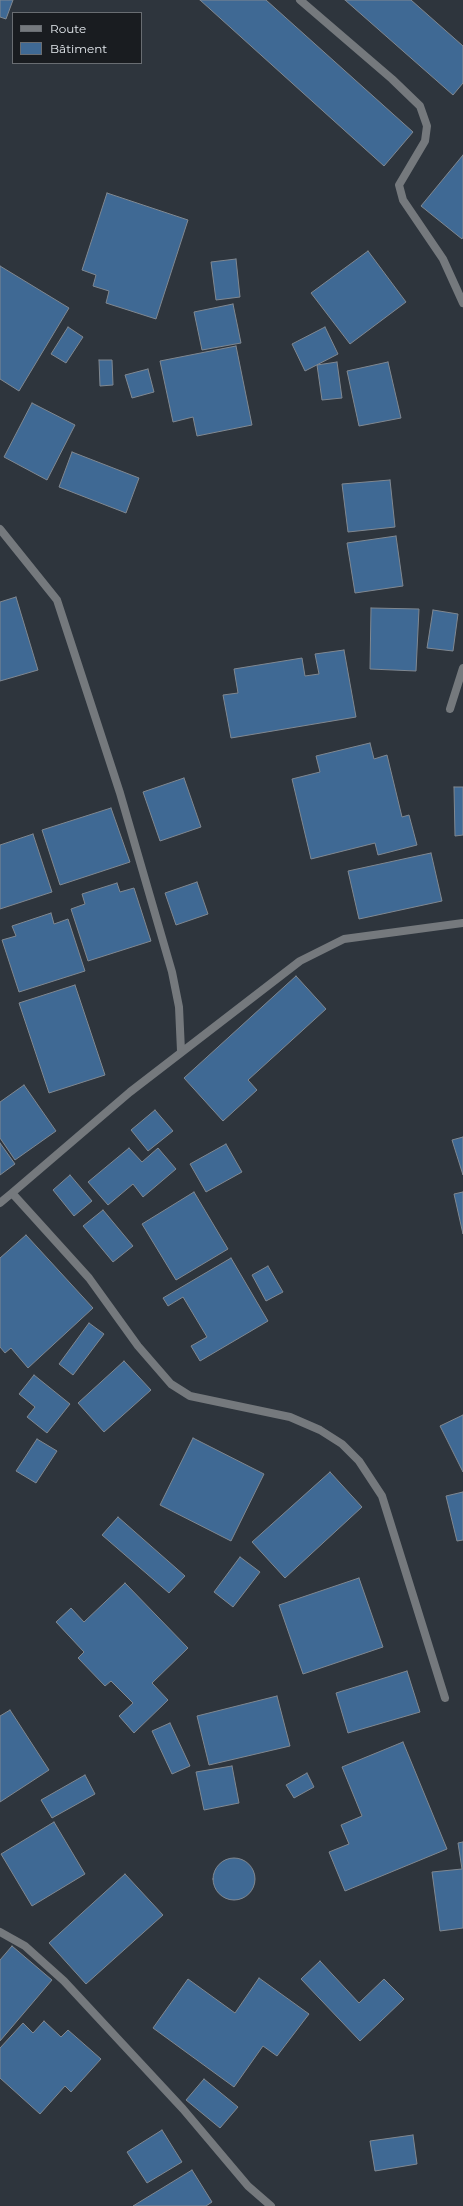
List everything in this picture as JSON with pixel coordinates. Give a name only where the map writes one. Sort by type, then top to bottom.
[{"type":"street","points":[[300,0],[420,106],[427,126],[425,142],[399,185],[403,200],[443,259],[463,303]]},
{"type":"street","points":[[0,529],[57,600],[123,801],[172,972],[179,1007],[181,1051]]},
{"type":"street","points":[[450,709],[463,668]]},
{"type":"street","points":[[0,1202],[181,1051],[300,961],[344,939],[463,923]]},
{"type":"street","points":[[12,1193],[89,1278],[138,1346],[171,1384],[190,1396],[290,1417],[320,1430],[342,1444],[359,1461],[382,1496],[445,1698]]},
{"type":"street","points":[[0,1932],[25,1946],[64,1981],[183,2109],[248,2186],[271,2206]]},
{"type":"building","points":[[0,0],[13,0],[6,19],[0,17]]},
{"type":"building","points":[[200,0],[266,0],[413,132],[384,166]]},
{"type":"building","points":[[345,0],[411,0],[463,46],[463,83],[453,95]]},
{"type":"building","points":[[463,155],[463,237],[462,239],[421,206]]},
{"type":"building","points":[[107,193],[188,220],[156,319],[106,303],[109,291],[93,286],[96,275],[82,270]]},
{"type":"building","points":[[368,251],[406,302],[350,344],[311,293]]},
{"type":"building","points":[[236,259],[240,297],[216,300],[211,262]]},
{"type":"building","points":[[0,266],[69,308],[19,391],[0,379]]},
{"type":"building","points":[[233,304],[241,343],[202,350],[194,312]]},
{"type":"building","points":[[68,327],[83,337],[66,363],[51,354]]},
{"type":"building","points":[[325,327],[338,354],[305,371],[292,344]]},
{"type":"building","points":[[236,346],[252,425],[197,436],[193,417],[173,422],[160,361]]},
{"type":"building","points":[[99,360],[112,360],[113,385],[100,386]]},
{"type":"building","points":[[337,362],[342,398],[322,400],[317,365]]},
{"type":"building","points":[[388,362],[401,418],[359,426],[347,371]]},
{"type":"building","points":[[148,369],[154,392],[132,398],[125,375]]},
{"type":"building","points":[[32,403],[75,425],[47,480],[4,457]]},
{"type":"building","points":[[72,452],[139,478],[126,513],[59,487]]},
{"type":"building","points":[[390,480],[395,527],[348,532],[342,484]]},
{"type":"building","points":[[396,536],[403,586],[355,593],[347,543]]},
{"type":"building","points":[[16,597],[38,670],[0,681],[0,602]]},
{"type":"building","points":[[371,608],[419,609],[416,671],[370,669]]},
{"type":"building","points":[[433,610],[458,614],[453,651],[427,648]]},
{"type":"building","points":[[344,650],[356,717],[231,738],[223,695],[238,693],[234,669],[302,658],[305,676],[319,674],[315,654]]},
{"type":"building","points":[[370,743],[374,759],[387,755],[402,817],[409,815],[417,845],[378,855],[375,843],[311,859],[292,779],[320,772],[316,756]]},
{"type":"building","points":[[184,778],[201,827],[160,841],[143,792]]},
{"type":"building","points":[[454,787],[463,787],[463,835],[455,836]]},
{"type":"building","points":[[111,808],[130,862],[60,885],[42,830]]},
{"type":"building","points":[[33,834],[52,892],[0,909],[0,845]]},
{"type":"building","points":[[431,853],[442,901],[359,919],[348,871]]},
{"type":"building","points":[[197,882],[208,914],[176,925],[165,893]]},
{"type":"building","points":[[117,883],[120,892],[134,888],[151,941],[88,961],[71,909],[85,904],[82,894]]},
{"type":"building","points":[[51,913],[54,924],[68,919],[85,971],[19,992],[2,940],[16,936],[12,926]]},
{"type":"building","points":[[296,976],[326,1009],[248,1080],[257,1090],[223,1121],[184,1078]]},
{"type":"building","points":[[75,985],[105,1075],[49,1093],[19,1003]]},
{"type":"building","points":[[24,1085],[56,1131],[15,1160],[0,1138],[0,1102]]},
{"type":"building","points":[[155,1110],[173,1131],[148,1151],[131,1130]]},
{"type":"building","points":[[463,1137],[463,1175],[452,1140]]},
{"type":"building","points":[[0,1143],[15,1164],[0,1175]]},
{"type":"building","points":[[226,1144],[242,1172],[206,1192],[190,1164]]},
{"type":"building","points":[[129,1148],[142,1162],[158,1148],[176,1169],[143,1197],[133,1184],[108,1205],[88,1182]]},
{"type":"building","points":[[70,1175],[92,1201],[74,1216],[53,1190]]},
{"type":"building","points":[[194,1192],[228,1249],[176,1280],[142,1224]]},
{"type":"building","points":[[463,1192],[463,1234],[454,1194]]},
{"type":"building","points":[[103,1210],[133,1246],[113,1262],[83,1226]]},
{"type":"building","points":[[26,1235],[93,1308],[28,1368],[11,1348],[5,1353],[0,1347],[0,1258]]},
{"type":"building","points":[[231,1258],[268,1321],[200,1361],[191,1346],[207,1337],[183,1297],[168,1306],[163,1298]]},
{"type":"building","points":[[268,1266],[283,1292],[266,1301],[252,1275]]},
{"type":"building","points":[[89,1323],[104,1334],[73,1375],[59,1364]]},
{"type":"building","points":[[124,1361],[151,1390],[104,1432],[78,1403]]},
{"type":"building","points":[[34,1375],[70,1404],[47,1433],[27,1417],[35,1407],[19,1394]]},
{"type":"building","points":[[463,1415],[463,1472],[440,1426]]},
{"type":"building","points":[[193,1438],[264,1474],[231,1541],[160,1505]]},
{"type":"building","points":[[37,1439],[57,1451],[36,1483],[16,1471]]},
{"type":"building","points":[[330,1472],[362,1507],[285,1578],[252,1542]]},
{"type":"building","points":[[463,1492],[463,1540],[457,1541],[446,1496]]},
{"type":"building","points":[[118,1517],[185,1576],[169,1593],[102,1535]]},
{"type":"building","points":[[240,1557],[260,1572],[233,1607],[214,1592]]},
{"type":"building","points":[[359,1578],[383,1647],[303,1674],[279,1605]]},
{"type":"building","points":[[125,1583],[188,1648],[152,1683],[168,1700],[134,1733],[119,1716],[133,1703],[111,1681],[105,1686],[78,1658],[84,1652],[56,1622],[71,1608],[84,1622]]},
{"type":"building","points":[[407,1671],[420,1712],[348,1733],[336,1693]]},
{"type":"building","points":[[277,1696],[290,1746],[209,1765],[197,1716]]},
{"type":"building","points":[[10,1710],[49,1770],[0,1802],[0,1716]]},
{"type":"building","points":[[170,1723],[190,1766],[172,1774],[152,1731]]},
{"type":"building","points":[[403,1742],[447,1849],[345,1891],[329,1852],[349,1844],[341,1825],[362,1816],[342,1767]]},
{"type":"building","points":[[232,1766],[239,1803],[204,1810],[196,1772]]},
{"type":"building","points":[[307,1773],[314,1787],[294,1798],[286,1785]]},
{"type":"building","points":[[85,1775],[95,1794],[52,1818],[41,1800]]},
{"type":"building","points":[[54,1822],[85,1874],[32,1906],[1,1854]]},
{"type":"building","points":[[463,1842],[463,1928],[440,1931],[432,1872],[462,1869],[458,1843]]},
{"type":"building","points":[[230,1858],[238,1858],[246,1861],[252,1867],[255,1879],[252,1891],[246,1897],[238,1900],[230,1900],[222,1897],[216,1891],[213,1883],[213,1875],[216,1867],[222,1861]]},
{"type":"building","points":[[125,1874],[163,1915],[86,1984],[49,1943]]},
{"type":"building","points":[[12,1946],[52,1980],[0,2041],[0,1960]]},
{"type":"building","points":[[320,1961],[359,2003],[384,1979],[404,1999],[360,2041],[301,1979]]},
{"type":"building","points":[[259,1978],[309,2014],[277,2056],[263,2046],[234,2087],[153,2028],[188,1979],[235,2013]]},
{"type":"building","points":[[44,2021],[61,2037],[68,2030],[101,2059],[71,2092],[65,2086],[40,2114],[0,2078],[0,2048],[23,2023],[33,2033]]},
{"type":"building","points":[[204,2079],[238,2107],[220,2128],[186,2100]]},
{"type":"building","points":[[162,2130],[182,2162],[147,2183],[127,2152]]},
{"type":"building","points":[[413,2135],[417,2164],[375,2171],[370,2141]]},
{"type":"building","points":[[192,2170],[212,2202],[206,2206],[133,2206]]}]
